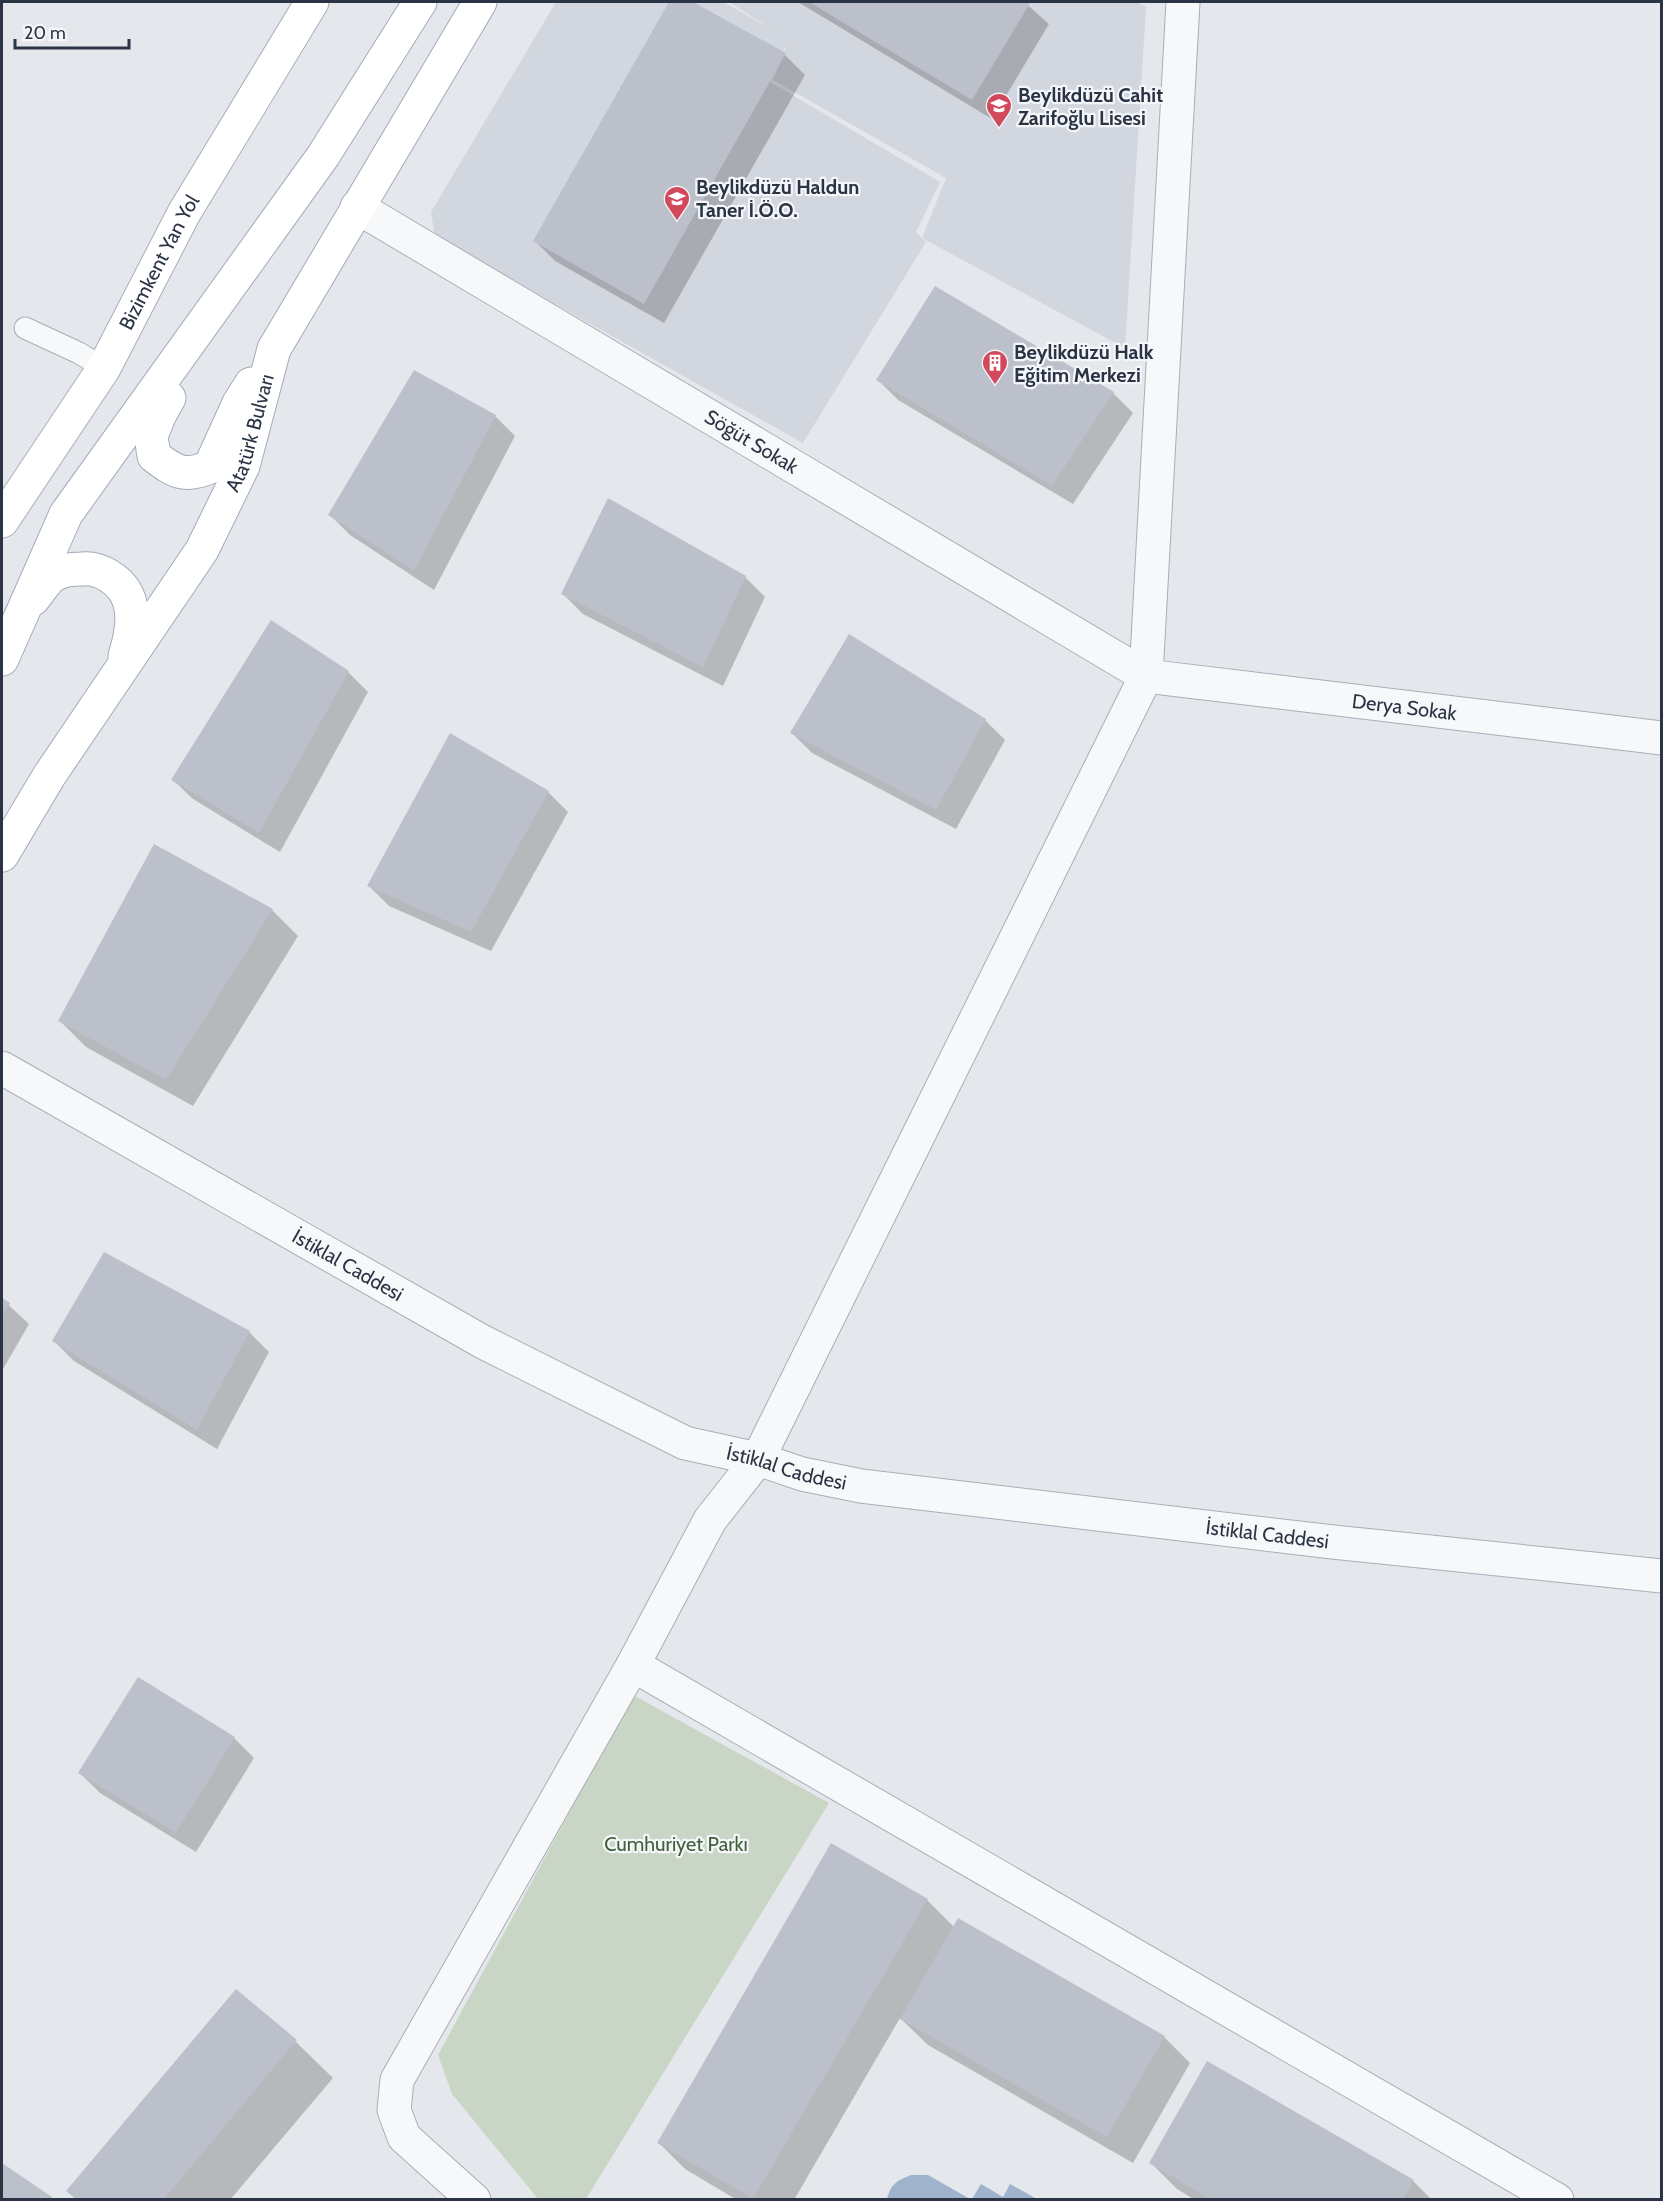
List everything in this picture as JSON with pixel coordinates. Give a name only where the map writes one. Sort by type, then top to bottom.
[{"type":"main road","name":"Bizimkent Yan Yol","points":[[2,521],[104,368],[184,213],[312,2]]},
{"type":"main road","points":[[6,647],[66,514],[207,321],[323,156],[420,2]]},
{"type":"main road","name":"Atatürk Bulvarı","points":[[2,855],[49,776],[202,550],[243,466],[274,349],[480,2]]},
{"type":"main road","points":[[207,321],[195,355],[159,416],[150,436],[154,456],[172,471],[194,474],[210,467],[239,403],[274,349]]},
{"type":"main road","points":[[6,647],[30,603],[52,576],[70,569],[90,568],[118,581],[128,594],[132,609],[131,635],[122,669]]},
{"type":"street","points":[[474,2199],[404,2137],[394,2110],[397,2080],[633,1665],[710,1520],[758,1460],[1146,676],[1183,2]]},
{"type":"street","name":"Söğüt Sokak","points":[[357,207],[1146,676]]},
{"type":"street","name":"Derya Sokak","points":[[1146,676],[1662,738]]},
{"type":"street","name":"İstiklal Caddesi","points":[[2,1068],[483,1342],[685,1443],[758,1460],[802,1474],[861,1486],[1333,1542],[1662,1576]]},
{"type":"street","points":[[633,1665],[1557,2199]]},
{"type":"lane","points":[[25,328],[79,353],[104,368]]},
{"type":"shaded area","name":"Beylikdüzü Haldun Taner İ.Ö.O.","points":[[556,2],[723,2],[770,28],[729,2],[1137,2],[1146,7],[1125,348],[922,238],[926,242],[803,443],[435,237],[431,212]],"holes":[[[788,43],[773,80],[946,178],[922,238],[916,232],[940,182],[767,80]]]},
{"type":"green space","name":"Cumhuriyet Parkı","points":[[633,1695],[829,1803],[586,2199],[538,2199],[452,2094],[438,2055]]},
{"type":"water","points":[[911,2175],[928,2175],[970,2199],[887,2199],[895,2184]]},
{"type":"water","points":[[981,2184],[1003,2197],[1010,2184],[1037,2199],[972,2199]]},
{"type":"building","points":[[669,2],[693,2],[786,53],[644,304],[533,241]]},
{"type":"building","points":[[809,2],[1027,2],[1030,3],[972,100]]},
{"type":"building","name":"Beylikdüzü Halk Eğitim Merkezi","points":[[935,286],[1114,392],[1052,486],[876,380]]},
{"type":"building","points":[[414,370],[496,415],[414,571],[328,515]]},
{"type":"building","points":[[608,498],[746,576],[703,667],[561,594]]},
{"type":"building","points":[[271,620],[349,671],[259,833],[171,780]]},
{"type":"building","points":[[849,634],[986,719],[936,810],[790,733]]},
{"type":"building","points":[[450,733],[549,791],[471,932],[367,886]]},
{"type":"building","points":[[154,844],[273,909],[166,1080],[58,1021]]},
{"type":"building","points":[[104,1252],[250,1331],[197,1430],[52,1341]]},
{"type":"building","points":[[2,1298],[10,1303],[2,1317]]},
{"type":"building","points":[[138,1677],[235,1737],[176,1833],[78,1773]]},
{"type":"building","points":[[831,1843],[928,1899],[753,2199],[657,2143]]},
{"type":"building","points":[[958,1918],[1165,2036],[1107,2137],[900,2019]]},
{"type":"building","points":[[236,1989],[297,2040],[163,2200],[77,2200],[66,2191]]},
{"type":"building","points":[[1207,2061],[1414,2180],[1403,2200],[1212,2200],[1149,2163]]},
{"type":"building","points":[[2,2163],[52,2197],[50,2200],[2,2200]]},
{"type":"place","name":"Beylikdüzü Cahit Zarifoğlu Lisesi","points":[[999,129]]},
{"type":"place","name":"Beylikdüzü Haldun Taner İ.Ö.O.","points":[[677,222]]},
{"type":"place","name":"Beylikdüzü Halk Eğitim Merkezi","points":[[995,386]]}]
